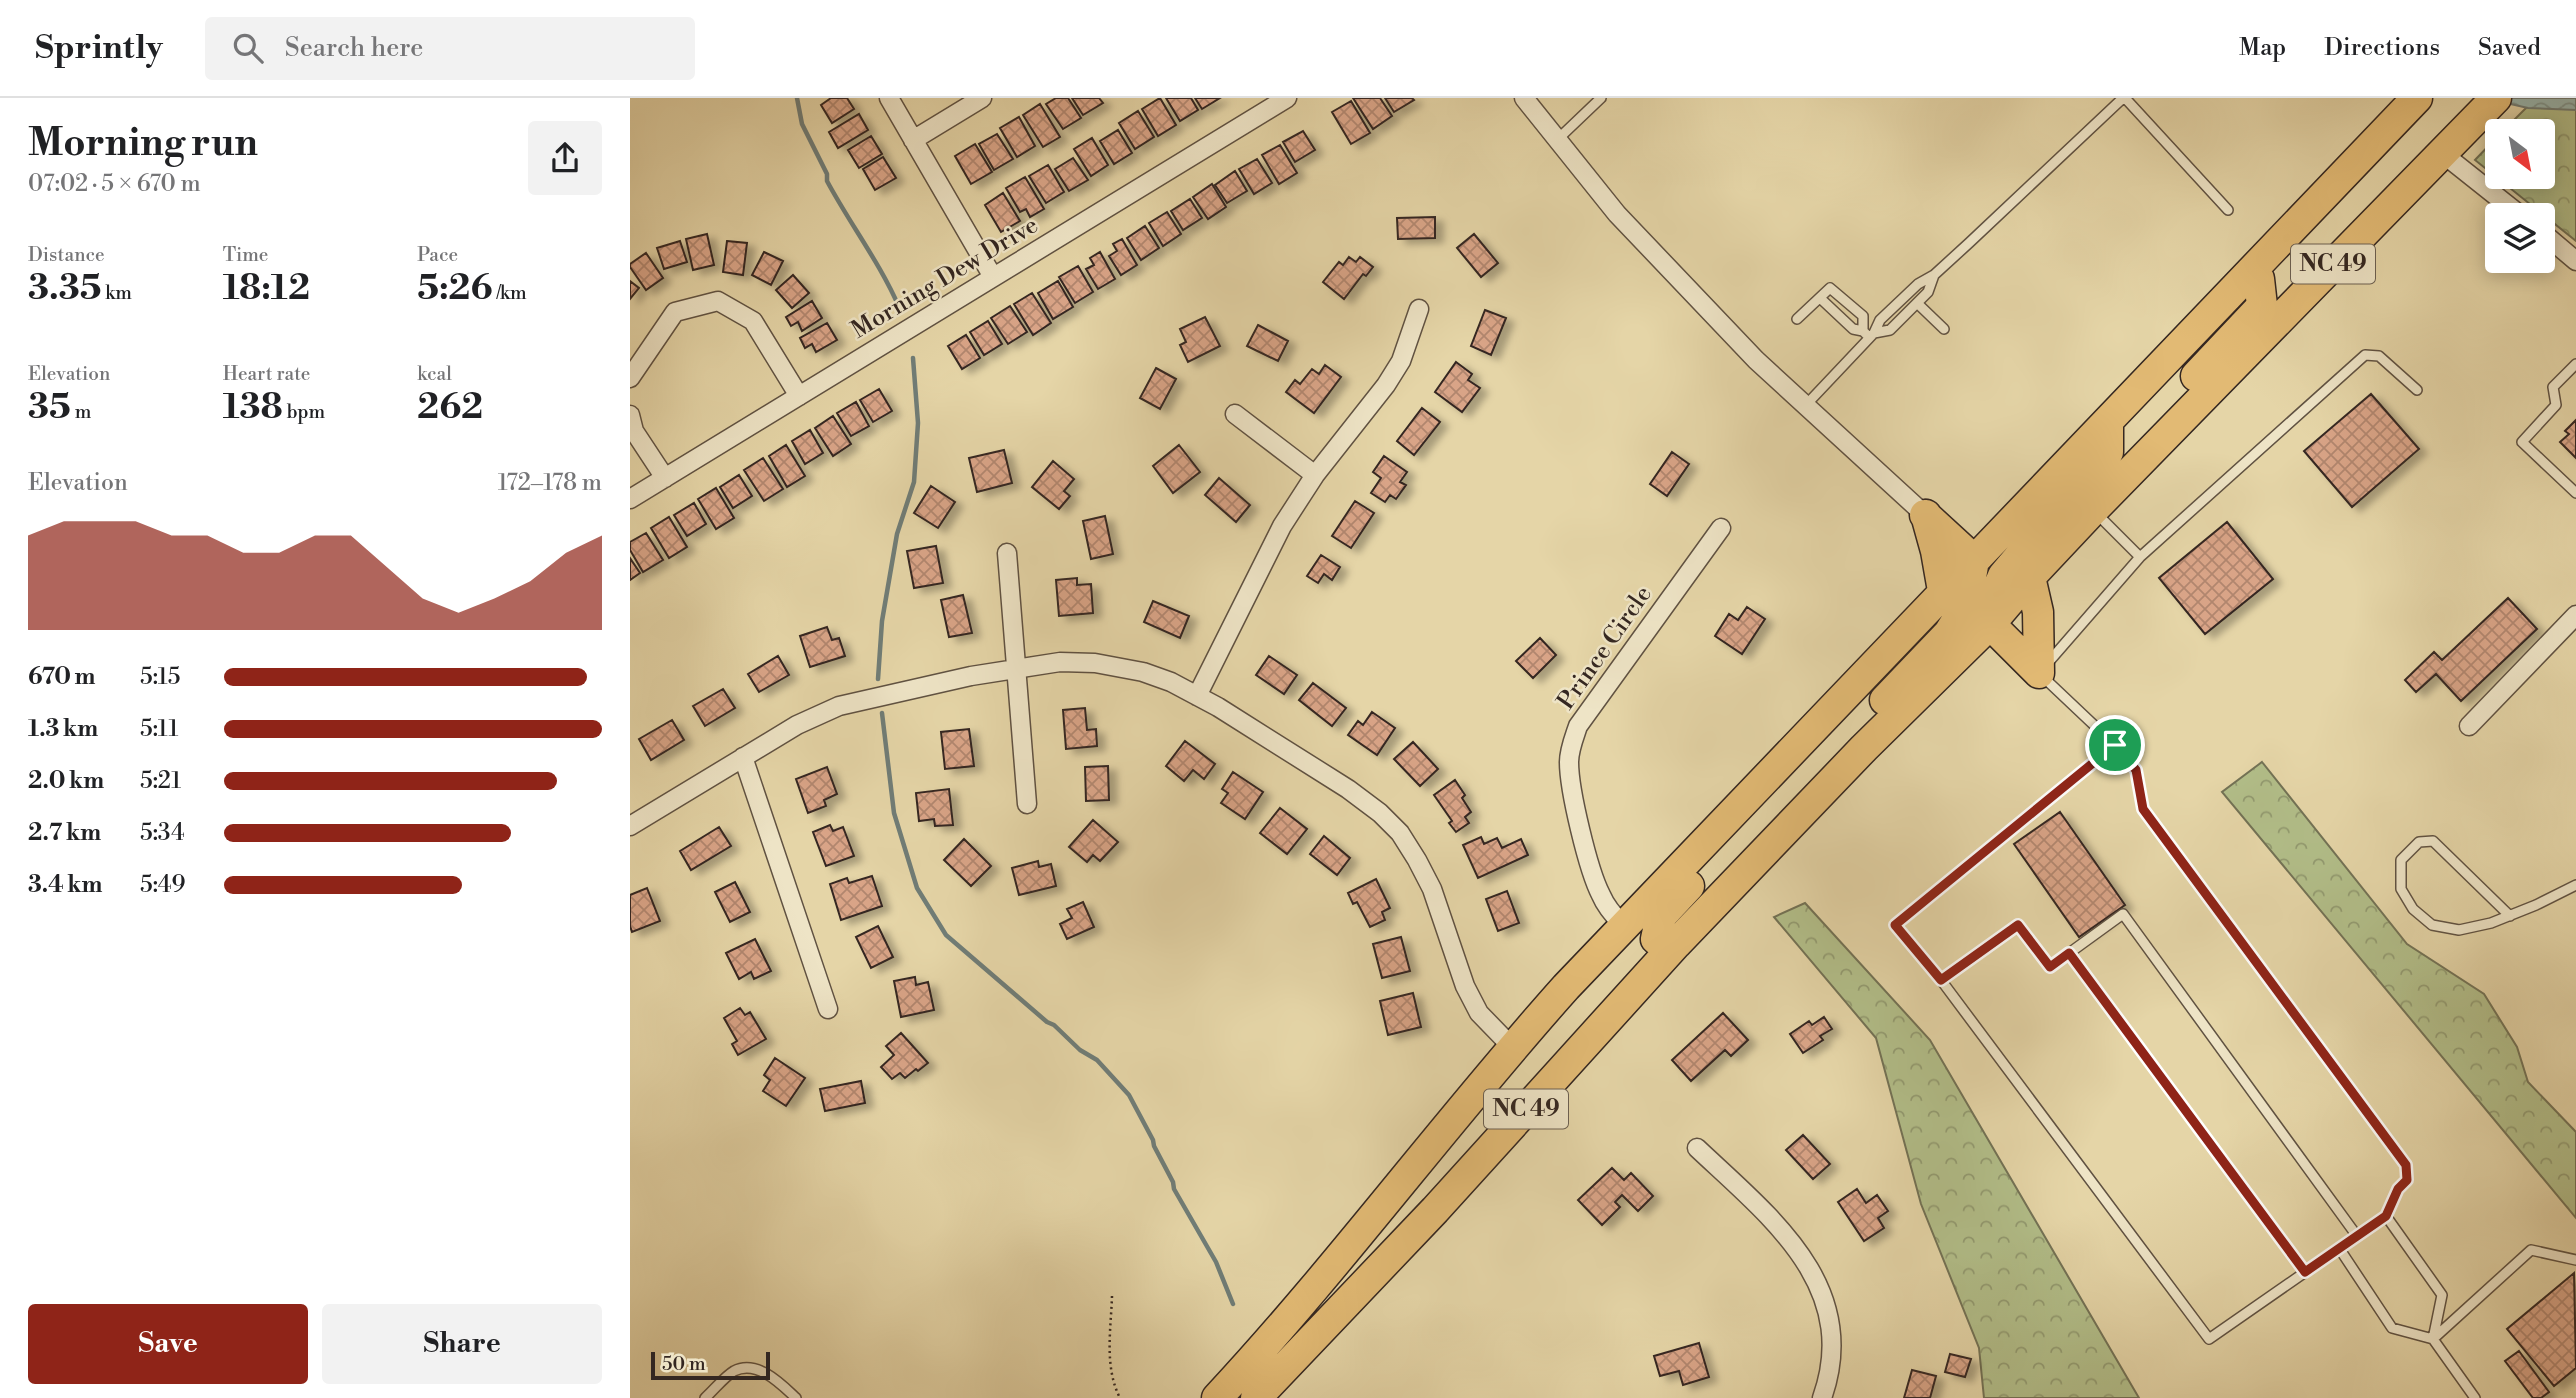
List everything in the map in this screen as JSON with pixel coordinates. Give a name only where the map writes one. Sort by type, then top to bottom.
[{"type":"highway","name":"NC 49","points":[[1217,1398],[1280,1328],[1512,1047],[1623,925],[2417,98]]},
{"type":"highway","name":"NC 49","points":[[1255,1398],[1435,1210],[1669,951],[1864,748],[1990,624],[2030,577],[2094,510],[2486,108]]},
{"type":"highway","points":[[2191,411],[2186,388],[2262,306],[2259,279],[2251,272]]},
{"type":"highway","points":[[2039,673],[1990,624],[1996,593],[2003,576],[2108,452],[2108,421]]},
{"type":"highway","points":[[1864,748],[1859,728],[1949,633],[1966,606],[1974,559],[1925,515]]},
{"type":"highway","points":[[1925,515],[1936,551],[1943,591]]},
{"type":"highway","points":[[2030,577],[2038,612],[2039,673]]},
{"type":"highway","points":[[1669,951],[1656,939],[1661,916],[1728,844],[1723,821]]},
{"type":"street","points":[[889,98],[993,277]]},
{"type":"street","points":[[913,140],[982,98]]},
{"type":"street","name":"Morning Dew Drive","points":[[630,499],[1287,98]]},
{"type":"street","points":[[1524,98],[1617,214],[1756,360],[1925,515]]},
{"type":"street","points":[[2442,152],[2505,203]]},
{"type":"street","points":[[2555,243],[2576,261]]},
{"type":"street","points":[[630,378],[675,312],[718,301],[753,321],[799,396]]},
{"type":"street","points":[[1197,696],[1282,526],[1315,475],[1386,385],[1401,361],[1419,309]]},
{"type":"street","points":[[1235,414],[1315,475]]},
{"type":"street","points":[[630,415],[634,431],[665,478]]},
{"type":"street","name":"Prince Circle","points":[[1623,925],[1611,912],[1592,874],[1573,792],[1570,750],[1578,726],[1721,528]]},
{"type":"street","points":[[1007,553],[1027,804]]},
{"type":"street","points":[[2469,726],[2576,615]]},
{"type":"street","points":[[630,826],[797,725],[839,706],[1017,668],[1060,662],[1095,663],[1143,672],[1171,682],[1197,696],[1348,789],[1380,813],[1400,833],[1432,890],[1479,1013],[1512,1047]]},
{"type":"street","points":[[743,757],[828,1009]]},
{"type":"street","points":[[1696,1148],[1782,1228],[1805,1259],[1819,1286],[1828,1312],[1832,1360],[1822,1398]]},
{"type":"lane","points":[[1558,139],[1601,98]]},
{"type":"lane","points":[[1805,406],[1880,320],[1917,284],[1934,275],[2124,98],[2228,211]]},
{"type":"lane","points":[[1821,298],[1853,329],[1869,334],[1890,330],[1928,292],[1934,275]]},
{"type":"lane","points":[[1797,319],[1830,288],[1863,316],[1869,334]]},
{"type":"lane","points":[[1917,303],[1944,329]]},
{"type":"lane","points":[[2115,745],[1895,925],[1941,980],[2209,1339],[2386,1216],[2398,1189],[2407,1180],[2406,1165],[2143,809],[2136,770],[2115,745],[2039,673],[2140,557],[2365,355],[2379,356],[2417,390]]},
{"type":"lane","points":[[2576,363],[2553,387],[2556,405],[2522,442],[2576,493]]},
{"type":"lane","points":[[2094,510],[2140,557]]},
{"type":"lane","points":[[2510,916],[2433,841],[2419,842],[2401,860],[2401,889],[2413,909],[2432,925],[2459,930],[2510,916],[2576,885]]},
{"type":"lane","points":[[1941,980],[2018,925],[2050,967],[2123,914],[2357,1236]]},
{"type":"lane","points":[[2069,953],[2305,1272]]},
{"type":"lane","points":[[2386,1216],[2442,1296],[2433,1339]]},
{"type":"lane","points":[[2339,1248],[2392,1328],[2433,1339],[2475,1398]]},
{"type":"lane","points":[[2433,1339],[2531,1250],[2576,1259]]},
{"type":"lane","points":[[705,1398],[735,1371],[757,1368],[796,1398]]},
{"type":"path","points":[[1112,1296],[1110,1364],[1115,1389],[1120,1398]]},
{"type":"green space","points":[[2536,98],[2576,98],[2576,241],[2555,224],[2555,203],[2529,203],[2511,189],[2555,189],[2555,119],[2515,119]]},
{"type":"green space","points":[[2485,150],[2485,168],[2475,160]]},
{"type":"green space","points":[[2262,762],[2407,944],[2484,994],[2517,1047],[2528,1082],[2576,1132],[2576,1218],[2222,792]]},
{"type":"green space","points":[[1805,903],[1930,1040],[2139,1398],[1984,1398],[1979,1348],[1921,1204],[1876,1038],[1774,917]]},
{"type":"water","points":[[2484,98],[2576,98],[2576,110],[2528,108]]},
{"type":"building","points":[[831,98],[847,98],[854,109],[832,123],[821,105]]},
{"type":"building","points":[[1056,98],[1068,98],[1081,118],[1063,129],[1046,104]]},
{"type":"building","points":[[1072,98],[1099,98],[1103,103],[1083,115]]},
{"type":"building","points":[[1160,98],[1176,125],[1158,136],[1142,109]]},
{"type":"building","points":[[1166,98],[1191,98],[1198,110],[1180,121]]},
{"type":"building","points":[[1195,98],[1220,98],[1202,109]]},
{"type":"building","points":[[1353,98],[1380,98],[1392,116],[1373,129]]},
{"type":"building","points":[[1385,98],[1412,98],[1414,100],[1394,112]]},
{"type":"building","points":[[1351,101],[1370,133],[1351,144],[1332,112]]},
{"type":"building","points":[[1040,104],[1060,137],[1043,147],[1023,115]]},
{"type":"building","points":[[1138,111],[1154,137],[1135,149],[1119,123]]},
{"type":"building","points":[[859,114],[868,130],[838,148],[829,132]]},
{"type":"building","points":[[1019,117],[1035,146],[1017,157],[1000,128]]},
{"type":"building","points":[[1118,130],[1132,153],[1114,164],[1100,141]]},
{"type":"building","points":[[1303,131],[1315,150],[1295,162],[1283,142]]},
{"type":"building","points":[[997,134],[1013,159],[994,170],[979,144]]},
{"type":"building","points":[[871,136],[882,154],[859,168],[848,150]]},
{"type":"building","points":[[1092,138],[1108,165],[1091,176],[1074,149]]},
{"type":"building","points":[[975,144],[992,172],[971,184],[955,156]]},
{"type":"building","points":[[1280,145],[1297,173],[1279,184],[1262,155]]},
{"type":"building","points":[[883,157],[896,178],[875,190],[863,169]]},
{"type":"building","points":[[1073,158],[1088,180],[1069,191],[1055,169]]},
{"type":"building","points":[[1257,159],[1272,183],[1254,194],[1239,169]]},
{"type":"building","points":[[1048,165],[1064,192],[1046,203],[1029,176]]},
{"type":"building","points":[[1235,171],[1247,191],[1227,203],[1215,185]]},
{"type":"building","points":[[1025,177],[1044,209],[1030,217],[1026,209],[1020,212],[1006,188]]},
{"type":"building","points":[[1212,184],[1226,207],[1208,219],[1193,197]]},
{"type":"building","points":[[1003,193],[1020,221],[1001,232],[985,205]]},
{"type":"building","points":[[1190,199],[1202,218],[1183,230],[1171,211]]},
{"type":"building","points":[[1167,212],[1181,234],[1163,246],[1149,223]]},
{"type":"building","points":[[1435,217],[1435,238],[1398,239],[1397,218]]},
{"type":"building","points":[[1145,226],[1159,248],[1141,260],[1127,238]]},
{"type":"building","points":[[707,234],[714,265],[693,270],[686,239]]},
{"type":"building","points":[[1474,234],[1498,263],[1481,277],[1457,248]]},
{"type":"building","points":[[1122,239],[1137,265],[1121,275],[1109,256],[1117,251],[1113,244]]},
{"type":"building","points":[[680,241],[687,262],[664,269],[657,248]]},
{"type":"building","points":[[727,241],[747,243],[743,275],[723,272]]},
{"type":"building","points":[[764,252],[783,261],[771,285],[752,275]]},
{"type":"building","points":[[1100,252],[1115,279],[1098,289],[1086,269],[1094,265],[1090,258]]},
{"type":"building","points":[[646,253],[663,278],[646,290],[630,264]]},
{"type":"building","points":[[1349,257],[1356,262],[1360,257],[1373,267],[1366,276],[1363,274],[1344,299],[1323,282],[1339,262],[1343,265]]},
{"type":"building","points":[[1078,266],[1093,292],[1075,303],[1059,277]]},
{"type":"building","points":[[793,275],[809,293],[792,308],[776,290]]},
{"type":"building","points":[[630,281],[639,288],[630,299]]},
{"type":"building","points":[[1058,281],[1073,307],[1053,319],[1038,293]]},
{"type":"building","points":[[1032,293],[1051,323],[1033,335],[1014,304]]},
{"type":"building","points":[[812,301],[822,318],[802,331],[798,322],[791,326],[786,317]]},
{"type":"building","points":[[1010,306],[1027,332],[1008,344],[991,318]]},
{"type":"building","points":[[1485,310],[1506,318],[1491,355],[1471,346]]},
{"type":"building","points":[[1205,317],[1220,346],[1188,362],[1180,345],[1186,342],[1180,329]]},
{"type":"building","points":[[988,321],[1002,344],[984,355],[970,332]]},
{"type":"building","points":[[827,323],[837,340],[816,352],[812,344],[805,348],[800,338]]},
{"type":"building","points":[[1258,325],[1288,341],[1278,361],[1247,346]]},
{"type":"building","points":[[966,335],[980,358],[962,369],[948,346]]},
{"type":"building","points":[[1456,362],[1472,374],[1468,380],[1480,388],[1462,412],[1435,392]]},
{"type":"building","points":[[1325,365],[1341,377],[1314,413],[1286,392],[1295,380],[1300,384],[1312,369],[1319,374]]},
{"type":"building","points":[[1156,368],[1176,379],[1160,409],[1140,398]]},
{"type":"building","points":[[879,389],[892,411],[873,422],[860,400]]},
{"type":"building","points":[[2371,394],[2419,449],[2352,507],[2304,451]]},
{"type":"building","points":[[856,402],[869,426],[851,436],[837,413]]},
{"type":"building","points":[[1422,408],[1440,422],[1414,455],[1397,441]]},
{"type":"building","points":[[833,416],[851,444],[833,456],[815,428]]},
{"type":"building","points":[[2576,420],[2576,458],[2560,442],[2569,434],[2565,431]]},
{"type":"building","points":[[810,430],[823,453],[805,464],[792,441]]},
{"type":"building","points":[[786,445],[805,476],[787,487],[769,456]]},
{"type":"building","points":[[1179,445],[1200,472],[1173,493],[1153,466]]},
{"type":"building","points":[[1004,450],[1012,483],[977,492],[969,458]]},
{"type":"building","points":[[1672,452],[1689,464],[1667,496],[1650,484]]},
{"type":"building","points":[[1384,456],[1407,472],[1400,482],[1406,485],[1396,499],[1390,495],[1385,502],[1371,493],[1381,478],[1373,472]]},
{"type":"building","points":[[763,458],[783,489],[764,501],[744,470]]},
{"type":"building","points":[[1053,461],[1074,479],[1064,491],[1070,496],[1059,509],[1032,487]]},
{"type":"building","points":[[739,475],[752,496],[733,508],[720,487]]},
{"type":"building","points":[[1219,478],[1250,505],[1236,522],[1205,495]]},
{"type":"building","points":[[931,486],[955,502],[938,528],[914,513]]},
{"type":"building","points":[[716,488],[734,518],[716,529],[698,499]]},
{"type":"building","points":[[1355,501],[1374,513],[1351,548],[1332,536]]},
{"type":"building","points":[[694,503],[706,524],[687,536],[674,515]]},
{"type":"building","points":[[1105,516],[1113,554],[1091,559],[1083,521]]},
{"type":"building","points":[[669,517],[687,547],[669,558],[651,528]]},
{"type":"building","points":[[2227,522],[2273,579],[2205,634],[2159,578]]},
{"type":"building","points":[[646,533],[663,560],[643,572],[630,550],[630,542]]},
{"type":"building","points":[[936,546],[943,583],[914,588],[907,551]]},
{"type":"building","points":[[1321,555],[1340,567],[1332,580],[1324,574],[1318,583],[1307,576]]},
{"type":"building","points":[[630,558],[640,573],[630,580]]},
{"type":"building","points":[[1077,578],[1077,585],[1091,584],[1093,613],[1059,616],[1056,580]]},
{"type":"building","points":[[963,595],[972,633],[949,637],[941,600]]},
{"type":"building","points":[[2508,598],[2537,629],[2461,701],[2436,674],[2416,692],[2405,680],[2434,652],[2442,660]]},
{"type":"building","points":[[1153,601],[1189,616],[1180,638],[1144,622]]},
{"type":"building","points":[[1747,607],[1765,619],[1742,654],[1715,636],[1729,614],[1738,620]]},
{"type":"building","points":[[827,627],[832,640],[839,638],[845,656],[810,667],[800,636]]},
{"type":"building","points":[[1540,638],[1556,655],[1533,678],[1516,661]]},
{"type":"building","points":[[778,656],[789,675],[759,692],[748,674]]},
{"type":"building","points":[[1269,656],[1297,675],[1284,694],[1256,675]]},
{"type":"building","points":[[1313,683],[1346,708],[1332,726],[1299,700]]},
{"type":"building","points":[[723,689],[735,708],[705,726],[693,706]]},
{"type":"building","points":[[1085,708],[1087,730],[1096,729],[1097,746],[1066,749],[1063,710]]},
{"type":"building","points":[[1372,712],[1395,728],[1377,755],[1348,735],[1358,721],[1363,725]]},
{"type":"building","points":[[672,720],[684,740],[651,760],[639,739]]},
{"type":"building","points":[[969,729],[974,766],[945,769],[941,732]]},
{"type":"building","points":[[1185,741],[1215,764],[1204,779],[1193,770],[1184,781],[1166,766]]},
{"type":"building","points":[[1413,742],[1438,769],[1420,786],[1394,759]]},
{"type":"building","points":[[1108,766],[1109,800],[1086,801],[1085,767]]},
{"type":"building","points":[[827,767],[837,794],[824,800],[826,806],[808,813],[796,779]]},
{"type":"building","points":[[1233,772],[1263,792],[1245,819],[1221,803],[1228,793],[1222,789]]},
{"type":"building","points":[[1455,780],[1465,795],[1462,798],[1471,812],[1465,817],[1469,823],[1456,832],[1449,823],[1452,821],[1434,795]]},
{"type":"building","points":[[949,789],[953,825],[935,826],[934,819],[919,821],[916,793]]},
{"type":"building","points":[[1280,808],[1307,829],[1287,854],[1260,833]]},
{"type":"building","points":[[2060,812],[2125,905],[2079,937],[2014,844]]},
{"type":"building","points":[[1093,820],[1118,842],[1100,861],[1093,855],[1087,862],[1069,847]]},
{"type":"building","points":[[830,825],[833,831],[843,827],[854,856],[826,866],[813,832]]},
{"type":"building","points":[[719,827],[731,846],[691,870],[680,851]]},
{"type":"building","points":[[1324,836],[1350,858],[1337,875],[1310,854]]},
{"type":"building","points":[[1481,837],[1484,844],[1497,838],[1502,848],[1521,839],[1528,855],[1478,878],[1463,845]]},
{"type":"building","points":[[964,839],[991,866],[971,886],[944,860]]},
{"type":"building","points":[[1038,861],[1039,867],[1051,864],[1056,886],[1019,895],[1012,868]]},
{"type":"building","points":[[872,876],[882,906],[841,920],[830,884],[847,878],[849,883]]},
{"type":"building","points":[[1376,879],[1390,908],[1382,912],[1385,920],[1370,927],[1357,902],[1353,904],[1348,893]]},
{"type":"building","points":[[735,882],[750,912],[730,922],[715,892]]},
{"type":"building","points":[[647,888],[660,921],[632,932],[630,895]]},
{"type":"building","points":[[1507,891],[1519,923],[1498,931],[1486,899]]},
{"type":"building","points":[[1083,902],[1094,927],[1067,939],[1060,924],[1072,918],[1067,909]]},
{"type":"building","points":[[878,926],[893,957],[871,968],[856,937]]},
{"type":"building","points":[[1401,937],[1410,971],[1382,978],[1373,944]]},
{"type":"building","points":[[755,939],[771,971],[754,979],[751,972],[739,979],[726,953]]},
{"type":"building","points":[[915,977],[916,985],[928,982],[934,1010],[901,1017],[894,981]]},
{"type":"building","points":[[1413,993],[1421,1027],[1388,1035],[1380,1001]]},
{"type":"building","points":[[740,1008],[745,1015],[750,1012],[766,1039],[738,1055],[732,1044],[737,1041],[724,1018]]},
{"type":"building","points":[[1723,1013],[1748,1040],[1731,1056],[1725,1050],[1691,1081],[1672,1060]]},
{"type":"building","points":[[1824,1017],[1832,1029],[1820,1036],[1823,1040],[1803,1053],[1790,1034],[1809,1021],[1812,1025]]},
{"type":"building","points":[[901,1033],[928,1063],[905,1078],[900,1073],[892,1079],[881,1067],[894,1055],[886,1046]]},
{"type":"building","points":[[775,1058],[805,1078],[786,1106],[763,1091],[770,1080],[764,1075]]},
{"type":"building","points":[[861,1081],[865,1103],[825,1111],[820,1089]]},
{"type":"building","points":[[1803,1135],[1830,1164],[1813,1179],[1786,1150]]},
{"type":"building","points":[[1612,1168],[1624,1180],[1631,1173],[1653,1196],[1638,1211],[1622,1195],[1615,1202],[1620,1207],[1602,1225],[1578,1200]]},
{"type":"building","points":[[1857,1189],[1866,1203],[1877,1195],[1888,1211],[1878,1218],[1884,1228],[1864,1241],[1838,1202]]},
{"type":"building","points":[[2574,1273],[2576,1368],[2554,1386],[2507,1329]]},
{"type":"building","points":[[1699,1343],[1709,1377],[1683,1385],[1679,1371],[1660,1376],[1654,1356]]},
{"type":"building","points":[[2519,1351],[2549,1392],[2541,1398],[2533,1398],[2505,1361]]},
{"type":"building","points":[[1950,1354],[1971,1359],[1965,1377],[1945,1372]]},
{"type":"building","points":[[1912,1370],[1936,1376],[1930,1398],[1904,1398]]},
{"type":"waterway","points":[[797,98],[802,124],[827,174],[827,181],[899,307]]},
{"type":"waterway","points":[[878,679],[882,621],[897,534],[914,482],[918,423],[913,358]]},
{"type":"waterway","points":[[882,713],[894,813],[917,888],[946,935],[1080,1050],[1097,1060],[1129,1095],[1153,1140],[1174,1189],[1216,1262],[1233,1304]]},
{"type":"route","points":[[2115,745],[2136,770],[2143,809],[2406,1165],[2407,1180],[2398,1189],[2386,1216],[2305,1272],[2069,953],[2050,967],[2018,925],[1941,980],[1895,925],[2115,745]]}]
